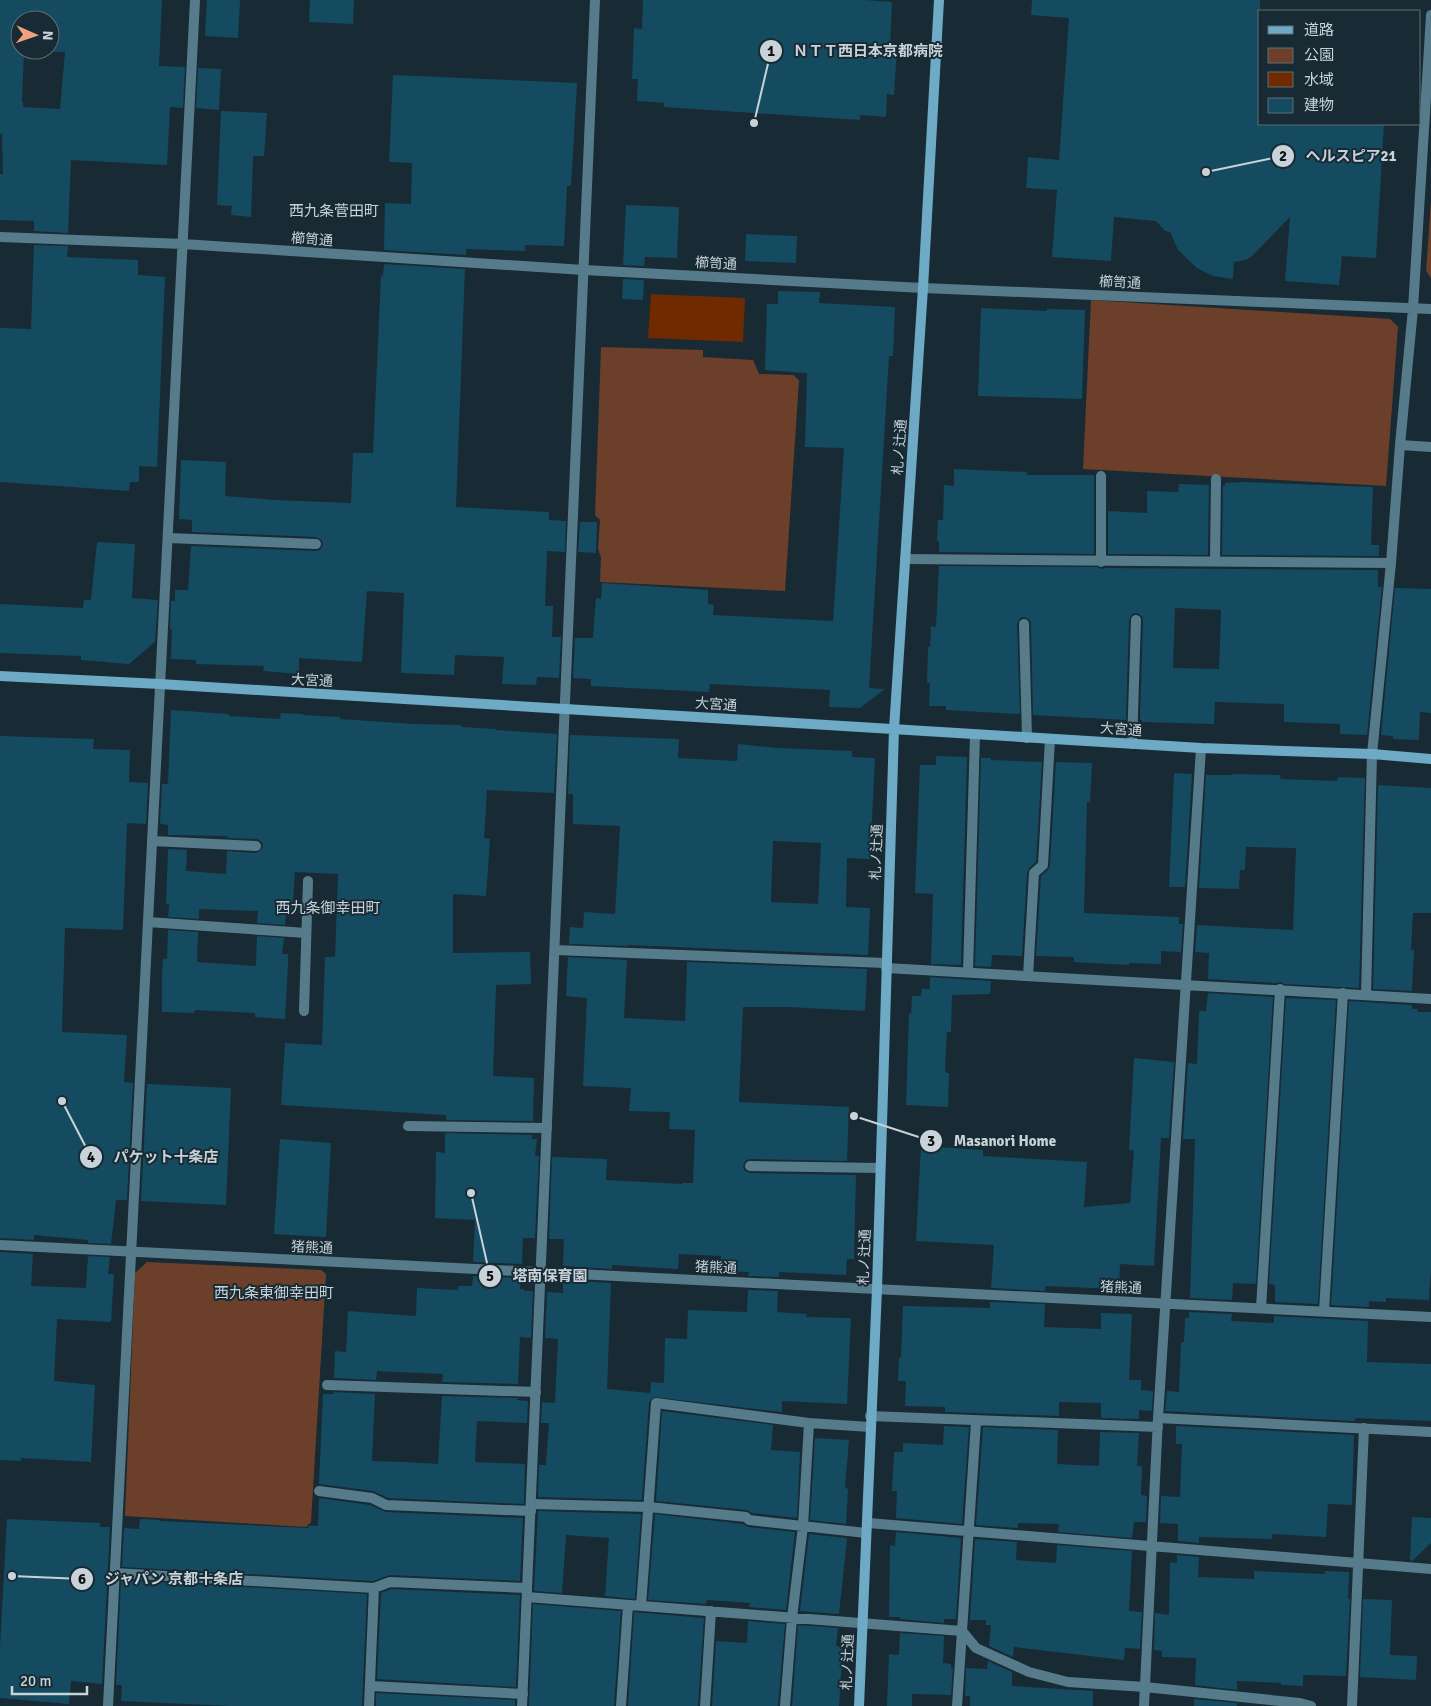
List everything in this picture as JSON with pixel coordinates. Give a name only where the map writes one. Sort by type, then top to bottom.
[{"type":"street","points":[[108,1706],[195,0]]},
{"type":"street","points":[[522,1706],[595,0]]},
{"type":"street","name":"札ノ辻通","points":[[859,1706],[868,1522],[894,729],[924,288],[939,0]]},
{"type":"street","points":[[1366,995],[1372,754],[1413,309],[1431,15]]},
{"type":"street","name":"櫛笥通","points":[[0,238],[183,244],[584,270],[924,288],[1431,309]]},
{"type":"street","points":[[1400,445],[1431,447]]},
{"type":"street","points":[[1101,476],[1101,562]]},
{"type":"street","points":[[1214,561],[1216,479]]},
{"type":"street","points":[[168,538],[316,544]]},
{"type":"street","points":[[905,560],[1391,562]]},
{"type":"street","points":[[1132,744],[1136,620]]},
{"type":"street","points":[[1024,624],[1027,738]]},
{"type":"street","name":"大宮通","points":[[0,676],[160,684],[975,735],[1200,748],[1372,754],[1431,759]]},
{"type":"street","points":[[968,972],[975,735]]},
{"type":"street","points":[[1028,976],[1034,873],[1044,865],[1050,739]]},
{"type":"street","points":[[1144,1706],[1165,1303],[1200,748]]},
{"type":"street","points":[[152,841],[256,846]]},
{"type":"street","points":[[304,1012],[308,881]]},
{"type":"street","points":[[148,922],[306,933]]},
{"type":"street","points":[[555,950],[886,966],[1431,999]]},
{"type":"street","points":[[1261,1308],[1280,989]]},
{"type":"street","points":[[1324,1311],[1343,993]]},
{"type":"street","points":[[408,1126],[547,1128]]},
{"type":"street","points":[[750,1166],[880,1168]]},
{"type":"street","name":"猪熊通","points":[[0,1245],[1431,1317]]},
{"type":"street","points":[[327,1385],[536,1392]]},
{"type":"street","points":[[640,1606],[656,1403],[809,1423],[1158,1423],[1364,1428],[1431,1432]]},
{"type":"street","points":[[957,1706],[976,1422]]},
{"type":"street","points":[[785,1706],[792,1618],[803,1526],[809,1423]]},
{"type":"street","points":[[1352,1706],[1364,1428]]},
{"type":"street","points":[[319,1492],[372,1498],[386,1505],[531,1508],[648,1507],[746,1517],[749,1520],[866,1533]]},
{"type":"street","points":[[868,1522],[969,1532],[1431,1569]]},
{"type":"street","points":[[115,1573],[374,1588],[390,1582],[527,1592],[628,1605],[962,1631],[976,1648],[1029,1672],[1068,1682],[1145,1687],[1300,1703],[1311,1706]]},
{"type":"street","points":[[369,1706],[374,1588]]},
{"type":"street","points":[[621,1706],[628,1605]]},
{"type":"street","points":[[705,1706],[712,1611]]},
{"type":"street","points":[[371,1686],[523,1694]]},
{"type":"green space","points":[[1431,200],[1431,278],[1426,271]]},
{"type":"green space","points":[[1091,300],[1390,319],[1398,327],[1386,486],[1083,469]]},
{"type":"green space","points":[[601,347],[703,350],[703,357],[753,360],[759,374],[793,375],[799,380],[785,591],[600,582],[601,557],[598,549],[600,520],[595,515]]},
{"type":"green space","points":[[147,1262],[321,1270],[326,1274],[311,1522],[306,1527],[125,1516],[135,1273]]},
{"type":"water","points":[[651,294],[745,298],[743,342],[648,338]]},
{"type":"building","points":[[0,0],[162,0],[159,66],[185,67],[183,108],[170,107],[167,165],[71,160],[68,233],[34,231],[34,221],[0,220],[0,174],[3,174],[2,134],[0,134]]},
{"type":"building","points":[[207,0],[240,0],[238,38],[205,36]]},
{"type":"building","points":[[310,0],[354,0],[353,24],[309,22]]},
{"type":"building","points":[[643,0],[866,0],[892,2],[890,47],[897,48],[894,95],[887,94],[886,117],[860,115],[860,120],[664,107],[664,103],[637,101],[638,79],[632,79],[634,28],[642,29]]},
{"type":"building","points":[[1032,0],[1260,0],[1260,10],[1258,10],[1258,125],[1384,125],[1376,258],[1342,256],[1339,285],[1285,281],[1290,217],[1252,256],[1246,260],[1234,262],[1233,279],[1213,276],[1197,268],[1178,250],[1170,232],[1165,231],[1156,221],[1114,217],[1111,261],[1052,257],[1057,190],[1026,188],[1028,157],[1059,160],[1069,18],[1031,15]]},
{"type":"building","points":[[198,68],[221,69],[219,110],[196,108]]},
{"type":"building","points":[[393,75],[577,83],[571,186],[567,186],[564,246],[525,245],[525,251],[466,249],[466,255],[384,250],[385,203],[411,204],[412,163],[389,162]]},
{"type":"building","points":[[221,111],[267,113],[264,156],[253,156],[251,217],[231,215],[232,206],[217,205]]},
{"type":"building","points":[[626,205],[679,207],[677,258],[645,257],[644,266],[623,265]]},
{"type":"building","points":[[746,234],[797,236],[796,263],[745,261]]},
{"type":"building","points":[[34,245],[68,246],[67,257],[138,260],[138,275],[165,277],[157,467],[139,466],[139,482],[130,482],[129,491],[0,482],[0,328],[31,329]]},
{"type":"building","points":[[384,264],[465,269],[456,507],[549,512],[549,520],[566,521],[565,552],[547,551],[545,606],[553,606],[552,637],[561,637],[559,678],[537,677],[536,685],[502,684],[504,657],[455,655],[454,675],[401,673],[404,593],[367,591],[362,662],[299,658],[299,674],[263,671],[264,666],[196,664],[196,660],[171,659],[171,601],[175,601],[175,590],[188,590],[191,546],[316,551],[320,550],[323,545],[322,540],[316,537],[192,532],[192,520],[179,519],[181,460],[226,462],[225,496],[351,503],[353,453],[373,453],[381,275],[383,276]]},
{"type":"building","points":[[623,279],[644,280],[643,300],[622,299]]},
{"type":"building","points":[[778,291],[820,292],[819,303],[895,307],[893,356],[889,356],[869,688],[885,689],[860,708],[829,707],[830,690],[710,684],[709,692],[591,686],[591,679],[573,678],[575,638],[593,638],[596,598],[601,599],[602,583],[708,590],[708,604],[714,605],[713,615],[833,621],[844,448],[805,447],[807,373],[765,370],[767,304],[778,304]]},
{"type":"building","points":[[981,308],[1047,311],[1047,309],[1085,310],[1082,399],[978,396]]},
{"type":"building","points":[[954,469],[1027,472],[1027,475],[1094,475],[1094,554],[939,552],[939,541],[937,541],[938,520],[943,520],[944,485],[954,486]]},
{"type":"building","points":[[1225,483],[1373,487],[1371,545],[1379,545],[1379,556],[1222,555],[1223,486],[1225,486]]},
{"type":"building","points":[[1179,484],[1209,485],[1208,555],[1108,554],[1108,511],[1147,513],[1147,491],[1178,492]]},
{"type":"building","points":[[580,522],[597,522],[596,553],[578,552]]},
{"type":"building","points":[[97,542],[135,544],[132,598],[158,600],[155,642],[129,664],[81,660],[81,656],[0,653],[0,604],[83,608],[84,600],[91,600]]},
{"type":"building","points":[[939,566],[1097,567],[1101,569],[1378,570],[1378,587],[1382,587],[1367,735],[1340,734],[1340,724],[1284,722],[1284,704],[1215,702],[1214,724],[1142,722],[1140,720],[1143,620],[1142,616],[1137,613],[1132,614],[1129,620],[1126,720],[1033,715],[1031,624],[1030,620],[1024,617],[1020,618],[1017,624],[1020,714],[946,710],[946,706],[929,706],[930,683],[927,683],[928,647],[930,647],[931,626],[936,627]],"holes":[[[1175,608],[1221,610],[1219,669],[1173,668]]]},
{"type":"building","points":[[1395,588],[1431,589],[1431,713],[1420,712],[1419,740],[1393,739],[1393,736],[1381,735]]},
{"type":"building","points":[[171,710],[280,719],[281,713],[303,714],[340,717],[340,719],[461,725],[461,727],[557,734],[554,793],[487,790],[484,838],[490,839],[486,896],[453,894],[453,953],[530,952],[531,984],[496,985],[493,1076],[534,1078],[533,1121],[446,1120],[446,1115],[281,1105],[285,1043],[322,1045],[325,957],[335,957],[338,874],[295,872],[292,915],[286,915],[285,925],[257,923],[258,911],[199,909],[199,919],[168,917],[169,904],[166,904],[168,849],[187,850],[186,871],[226,874],[227,851],[256,853],[263,846],[262,842],[257,839],[227,838],[228,836],[168,835],[168,825],[160,824],[162,784],[168,784]]},
{"type":"building","points":[[570,735],[679,739],[678,758],[737,761],[738,744],[777,748],[852,751],[852,757],[875,758],[870,859],[847,858],[846,907],[870,908],[868,955],[569,944],[570,927],[583,928],[584,912],[615,914],[620,826],[573,824],[573,794],[568,794]],"holes":[[[773,841],[821,843],[818,904],[771,902]]]},
{"type":"building","points":[[0,736],[94,739],[93,749],[130,750],[129,782],[148,783],[146,824],[127,823],[123,930],[65,928],[62,1032],[127,1035],[124,1082],[133,1083],[127,1200],[116,1200],[111,1244],[88,1243],[88,1240],[34,1235],[34,1240],[0,1238]]},
{"type":"building","points":[[936,756],[967,757],[961,965],[931,964],[933,894],[915,893],[920,765],[936,765]]},
{"type":"building","points":[[981,758],[1042,762],[1036,862],[1029,868],[1027,873],[1022,956],[992,955],[991,967],[975,966]]},
{"type":"building","points":[[1056,762],[1092,763],[1090,802],[1087,802],[1084,913],[1179,917],[1179,924],[1183,924],[1181,952],[1161,951],[1161,964],[1129,963],[1129,965],[1074,962],[1074,957],[1036,956],[1041,876],[1048,870],[1050,865]]},
{"type":"building","points":[[1174,773],[1192,774],[1185,887],[1169,887]]},
{"type":"building","points":[[1206,775],[1281,775],[1280,779],[1337,781],[1338,777],[1365,778],[1359,988],[1208,979],[1209,953],[1195,952],[1197,925],[1293,930],[1296,848],[1246,847],[1245,870],[1240,870],[1239,889],[1199,888]]},
{"type":"building","points":[[1378,785],[1431,788],[1431,913],[1413,913],[1411,950],[1414,950],[1412,991],[1373,989]]},
{"type":"building","points":[[168,930],[198,932],[197,962],[256,966],[257,936],[284,938],[282,954],[288,954],[285,1019],[255,1017],[255,1013],[195,1010],[194,1013],[162,1012],[163,959],[167,959]]},
{"type":"building","points":[[568,957],[627,960],[624,1018],[685,1021],[687,962],[867,969],[865,1011],[743,1007],[739,1102],[849,1107],[847,1161],[750,1159],[746,1160],[743,1165],[744,1170],[750,1173],[856,1175],[854,1259],[847,1259],[846,1275],[779,1272],[779,1277],[748,1276],[749,1272],[720,1271],[721,1256],[679,1254],[678,1269],[612,1265],[612,1269],[563,1266],[564,1239],[549,1239],[552,1157],[607,1159],[606,1180],[693,1183],[695,1130],[669,1129],[670,1112],[629,1111],[631,1088],[583,1086],[587,998],[566,996]]},
{"type":"building","points":[[930,977],[991,981],[990,994],[952,995],[951,1032],[947,1032],[945,1069],[946,1073],[949,1073],[948,1107],[906,1105],[909,1014],[911,1014],[912,996],[921,996],[922,989],[930,989]]},
{"type":"building","points":[[1208,993],[1273,997],[1256,1284],[1233,1283],[1232,1300],[1190,1298],[1195,1139],[1183,1139],[1188,1063],[1197,1064],[1199,1011],[1206,1011]]},
{"type":"building","points":[[1286,998],[1336,1000],[1318,1304],[1275,1302],[1275,1285],[1269,1284]]},
{"type":"building","points":[[1349,1001],[1412,1005],[1412,1009],[1418,1009],[1417,1012],[1431,1012],[1431,1269],[1429,1300],[1386,1298],[1386,1302],[1369,1301],[1369,1307],[1331,1305]]},
{"type":"building","points":[[1134,1058],[1174,1062],[1169,1138],[1161,1138],[1154,1266],[1120,1264],[1119,1289],[1045,1286],[1045,1291],[991,1288],[994,1245],[916,1241],[921,1146],[983,1150],[983,1156],[1087,1162],[1084,1207],[1130,1203],[1134,1150],[1129,1150]]},
{"type":"building","points":[[147,1084],[231,1088],[226,1205],[141,1201]]},
{"type":"building","points":[[445,1133],[532,1135],[532,1139],[537,1139],[535,1156],[539,1156],[535,1238],[523,1238],[522,1264],[473,1262],[475,1220],[435,1218],[436,1152],[445,1153]]},
{"type":"building","points":[[280,1139],[331,1143],[326,1237],[274,1234]]},
{"type":"building","points":[[0,1252],[33,1254],[31,1286],[86,1288],[88,1256],[110,1257],[108,1274],[114,1274],[111,1322],[57,1319],[54,1381],[95,1385],[91,1462],[21,1458],[21,1461],[0,1460]]},
{"type":"building","points":[[473,1276],[521,1278],[520,1289],[533,1291],[531,1338],[520,1337],[518,1384],[442,1382],[443,1374],[377,1371],[376,1380],[334,1378],[335,1351],[346,1352],[348,1311],[416,1316],[417,1288],[458,1290],[458,1286],[472,1286]]},
{"type":"building","points":[[563,1280],[611,1283],[607,1389],[650,1393],[651,1382],[664,1383],[665,1338],[687,1339],[688,1310],[747,1312],[748,1290],[778,1291],[777,1312],[807,1314],[806,1317],[851,1318],[847,1404],[782,1401],[782,1412],[654,1397],[649,1402],[642,1500],[538,1497],[539,1465],[546,1465],[549,1423],[541,1423],[542,1402],[555,1403],[558,1339],[545,1338],[547,1292],[563,1293]]},
{"type":"building","points":[[990,1302],[1045,1304],[1044,1327],[1101,1329],[1101,1313],[1132,1314],[1129,1380],[1141,1380],[1141,1390],[1153,1391],[1152,1411],[1139,1410],[1139,1419],[1101,1418],[1101,1403],[1059,1402],[1059,1416],[945,1412],[945,1407],[905,1406],[906,1381],[898,1381],[903,1306],[990,1308]]},
{"type":"building","points":[[1189,1312],[1232,1314],[1231,1321],[1274,1323],[1274,1316],[1368,1321],[1367,1362],[1431,1364],[1431,1421],[1355,1418],[1355,1421],[1165,1411],[1167,1391],[1179,1392],[1181,1342],[1184,1342],[1185,1318],[1189,1318]]},
{"type":"building","points":[[334,1392],[375,1394],[372,1461],[438,1464],[442,1396],[517,1398],[517,1400],[528,1401],[527,1423],[477,1421],[475,1462],[525,1464],[524,1504],[388,1498],[373,1491],[319,1484],[323,1394],[334,1394]]},
{"type":"building","points":[[662,1411],[773,1425],[771,1450],[800,1452],[797,1518],[752,1513],[747,1510],[656,1501]]},
{"type":"building","points":[[944,1426],[969,1427],[962,1524],[896,1518],[897,1491],[892,1491],[894,1452],[903,1452],[903,1443],[943,1445]]},
{"type":"building","points":[[1176,1426],[1354,1435],[1352,1505],[1328,1504],[1326,1537],[1272,1534],[1272,1539],[1199,1537],[1199,1543],[1178,1541],[1178,1524],[1160,1523],[1161,1496],[1180,1497],[1182,1444],[1176,1444]]},
{"type":"building","points":[[983,1427],[1058,1430],[1057,1464],[1099,1466],[1100,1432],[1139,1433],[1137,1466],[1142,1466],[1141,1495],[1147,1496],[1146,1522],[1134,1522],[1132,1538],[1058,1532],[1059,1524],[1018,1523],[1018,1528],[976,1525]]},
{"type":"building","points":[[815,1438],[849,1440],[845,1488],[848,1489],[846,1524],[810,1520]]},
{"type":"building","points":[[319,1498],[370,1505],[386,1512],[523,1518],[520,1581],[390,1575],[373,1581],[122,1567],[124,1528],[139,1529],[140,1519],[308,1528],[308,1526],[318,1526]]},
{"type":"building","points":[[538,1511],[641,1514],[635,1599],[605,1596],[609,1538],[566,1535],[562,1593],[534,1591]]},
{"type":"building","points":[[655,1514],[795,1532],[786,1610],[749,1607],[750,1603],[707,1600],[706,1604],[648,1600]]},
{"type":"building","points":[[1412,1517],[1431,1518],[1431,1543],[1412,1561],[1410,1560]]},
{"type":"building","points":[[7,1519],[100,1523],[100,1527],[110,1527],[102,1684],[71,1681],[69,1704],[0,1698],[0,1648]]},
{"type":"building","points":[[896,1532],[961,1538],[956,1619],[944,1619],[944,1623],[889,1617],[890,1545],[895,1546]]},
{"type":"building","points":[[809,1534],[847,1539],[839,1614],[800,1611]]},
{"type":"building","points":[[975,1539],[1017,1542],[1016,1560],[1056,1563],[1057,1545],[1132,1551],[1129,1611],[1142,1612],[1140,1649],[1125,1648],[1124,1660],[1014,1647],[1013,1657],[989,1646],[991,1625],[986,1625],[986,1620],[970,1620]]},
{"type":"building","points":[[1177,1555],[1199,1557],[1198,1577],[1254,1579],[1254,1571],[1325,1574],[1325,1571],[1349,1572],[1348,1599],[1350,1599],[1346,1676],[1303,1675],[1303,1686],[1237,1681],[1237,1690],[1195,1685],[1196,1658],[1162,1657],[1162,1651],[1154,1650],[1155,1613],[1169,1615],[1170,1562],[1177,1563]]},
{"type":"building","points":[[121,1580],[367,1594],[362,1706],[231,1706],[121,1701],[122,1685],[116,1685]]},
{"type":"building","points":[[391,1589],[520,1595],[516,1687],[377,1679],[381,1593]]},
{"type":"building","points":[[1363,1599],[1392,1600],[1390,1655],[1417,1656],[1416,1680],[1360,1677]]},
{"type":"building","points":[[533,1604],[621,1611],[614,1706],[529,1706]]},
{"type":"building","points":[[634,1612],[704,1618],[698,1706],[628,1706]]},
{"type":"building","points":[[748,1621],[785,1624],[778,1706],[712,1706],[716,1641],[747,1643]]},
{"type":"building","points":[[798,1625],[838,1628],[836,1646],[843,1647],[839,1706],[792,1706]]},
{"type":"building","points":[[900,1633],[944,1636],[943,1663],[951,1664],[951,1668],[953,1668],[951,1695],[912,1694],[912,1706],[887,1706],[889,1654],[899,1655]]},
{"type":"building","points":[[988,1661],[1012,1672],[1012,1686],[1093,1691],[1093,1706],[970,1706],[970,1696],[965,1696],[966,1668],[987,1669]]},
{"type":"building","points":[[376,1693],[515,1700],[515,1706],[376,1706]]},
{"type":"building","points":[[1194,1699],[1237,1703],[1237,1706],[1194,1706]]},
{"type":"place","name":"ＮＴＴ西日本京都病院","points":[[754,123]]},
{"type":"place","name":"ヘルスピア21","points":[[1206,172]]},
{"type":"place","name":"パケット十条店","points":[[62,1101]]},
{"type":"place","name":"Masanori Home","points":[[854,1116]]},
{"type":"place","name":"塔南保育園","points":[[471,1193]]},
{"type":"place","name":"ジャパン 京都十条店","points":[[12,1576]]},
{"type":"district","name":"西九条菅田町","points":[[334,211]]},
{"type":"district","name":"西九条御幸田町","points":[[328,908]]},
{"type":"district","name":"西九条東御幸田町","points":[[274,1293]]}]
